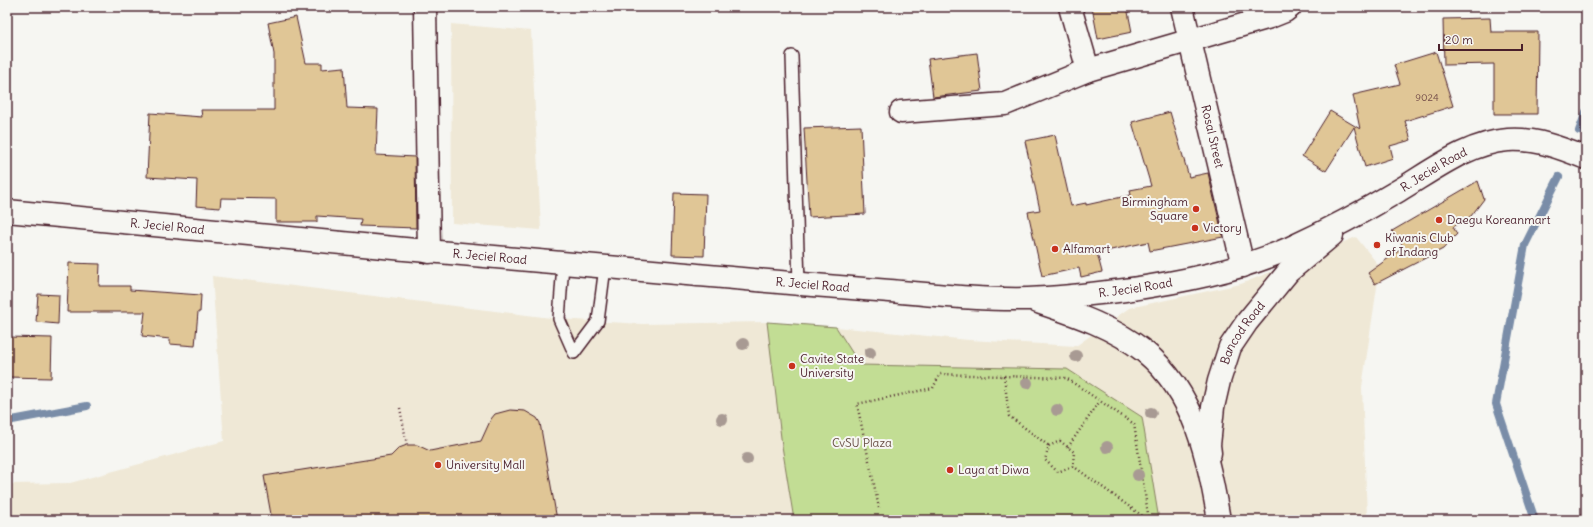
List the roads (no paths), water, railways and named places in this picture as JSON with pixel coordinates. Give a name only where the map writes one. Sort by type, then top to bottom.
[{"type":"street","points":[[425,7],[430,252]]},
{"type":"street","points":[[1070,7],[1088,70]]},
{"type":"street","name":"Rosal Street","points":[[1182,7],[1243,266]]},
{"type":"street","points":[[901,112],[1005,104],[1088,70],[1278,14],[1290,7]]},
{"type":"street","name":"R. Jeciel Road","points":[[7,211],[563,264],[930,295],[1027,299],[1093,294],[1136,288],[1201,276],[1259,261],[1291,248],[1350,218],[1448,161],[1491,142],[1528,140],[1551,145],[1586,158]]},
{"type":"street","name":"Bancod Road","points":[[1212,484],[1209,445],[1213,408],[1219,381],[1230,347],[1247,322],[1288,272],[1308,257],[1350,218]]},
{"type":"street","name":"Bancod Road","points":[[1027,299],[1081,317],[1101,326],[1132,343],[1155,361],[1184,397],[1203,445],[1219,520]]},
{"type":"lane","points":[[792,56],[800,284]]},
{"type":"lane","points":[[563,264],[558,319],[574,353],[598,321],[605,267]]},
{"type":"waterway","points":[[1579,131],[1586,112]]},
{"type":"waterway","points":[[1535,520],[1496,404],[1525,245],[1559,177]]},
{"type":"waterway","points":[[7,421],[87,406]]},
{"type":"place","name":"Birmingham Square","points":[[1196,209]]},
{"type":"place","name":"Daegu Koreanmart","points":[[1439,220]]},
{"type":"place","name":"Victory","points":[[1195,228]]},
{"type":"place","name":"Kiwanis Club of Indang","points":[[1377,245]]},
{"type":"place","name":"Alfamart","points":[[1055,249]]},
{"type":"place","name":"Cavite State University","points":[[792,366]]},
{"type":"place","name":"University Mall","points":[[438,465]]},
{"type":"place","name":"Laya at Diwa","points":[[950,470]]},
{"type":"park label","name":"CvSU Plaza","points":[[862,443]]}]
